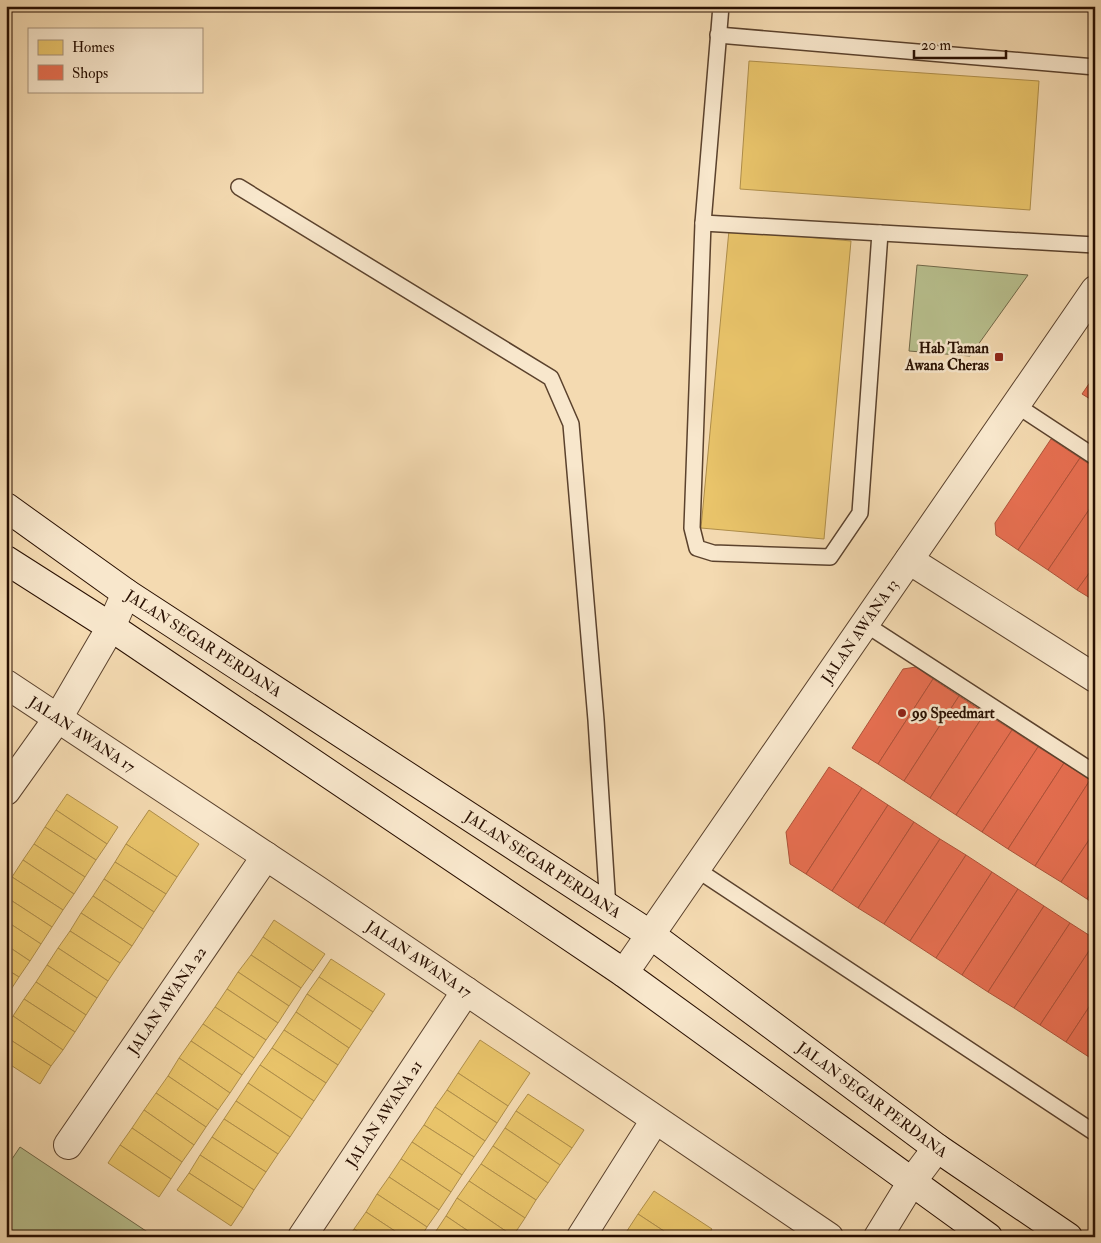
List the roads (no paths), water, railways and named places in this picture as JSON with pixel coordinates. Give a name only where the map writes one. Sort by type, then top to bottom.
[{"type":"street","name":"JALAN AWANA 13","points":[[624,973],[1095,290]]},
{"type":"street","name":"JALAN SEGAR PERDANA","points":[[6,507],[126,593],[650,935],[937,1148],[1068,1237]]},
{"type":"street","points":[[6,560],[110,627],[624,973],[912,1180],[988,1237]]},
{"type":"street","points":[[909,560],[1095,678]]},
{"type":"street","points":[[6,791],[58,718],[110,627],[126,593]]},
{"type":"street","name":"JALAN AWANA 17","points":[[6,684],[266,856],[829,1237]]},
{"type":"street","name":"JALAN AWANA 22","points":[[68,1145],[266,856]]},
{"type":"street","name":"JALAN AWANA 21","points":[[302,1237],[466,991]]},
{"type":"street","points":[[581,1237],[655,1120]]},
{"type":"street","points":[[878,1237],[912,1180],[937,1148]]},
{"type":"lane","points":[[721,6],[703,223],[692,528],[697,548],[713,553],[830,557],[860,513],[880,233]]},
{"type":"lane","points":[[718,35],[1095,67]]},
{"type":"lane","points":[[240,187],[551,378],[571,424],[596,720],[608,908]]},
{"type":"lane","points":[[703,223],[1095,246]]},
{"type":"lane","points":[[1016,405],[1095,456]]},
{"type":"lane","points":[[865,624],[1095,772]]},
{"type":"lane","points":[[696,869],[1095,1133]]},
{"type":"place","name":"Hab Taman Awana Cheras","points":[[999,357]]},
{"type":"place","name":"99 Speedmart","points":[[902,713]]}]
